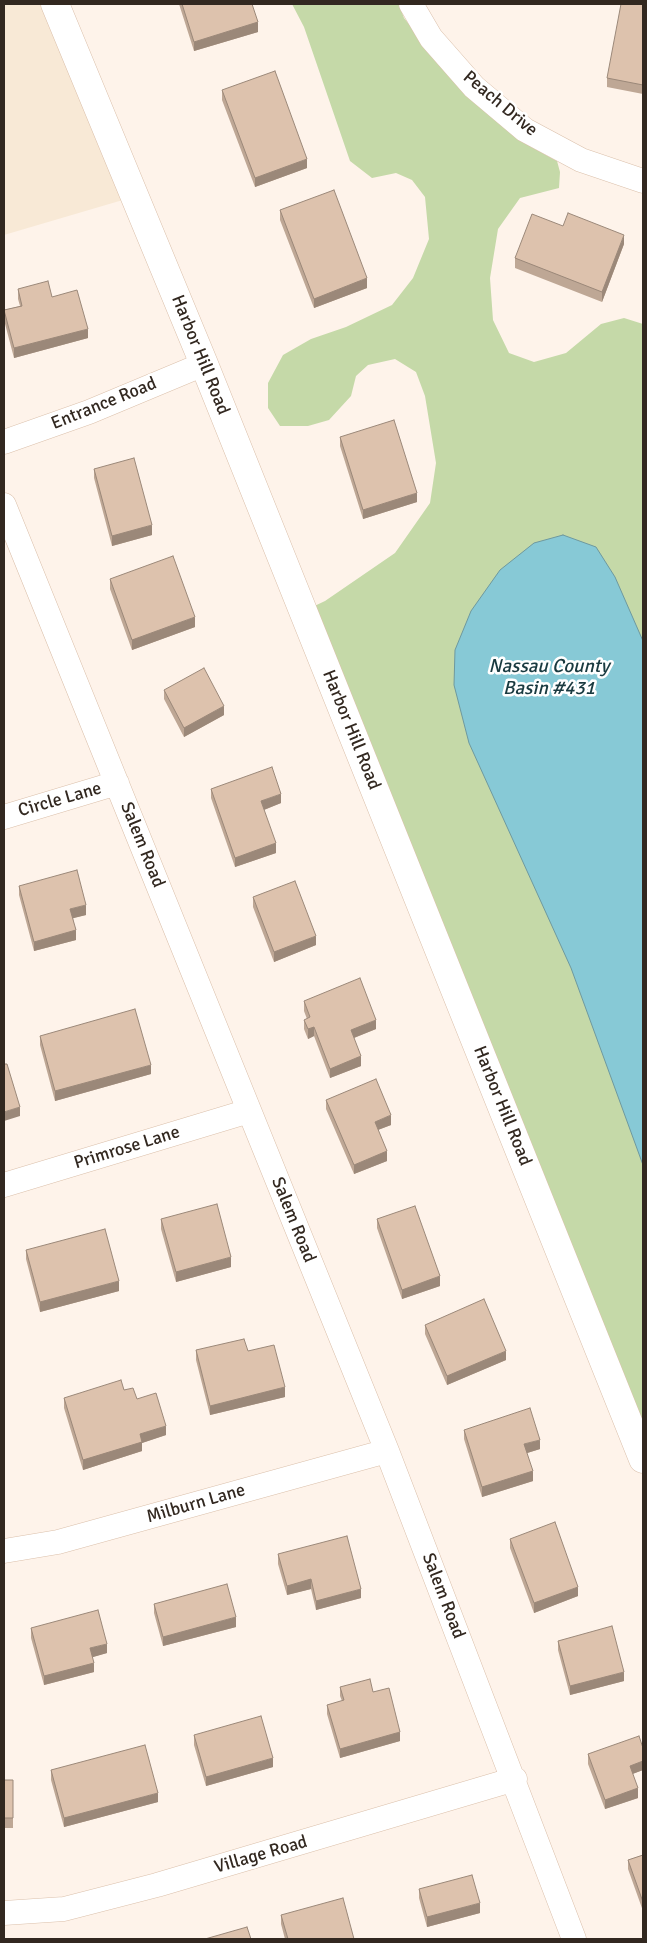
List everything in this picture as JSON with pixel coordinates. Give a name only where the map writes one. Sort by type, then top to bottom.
[{"type":"street","name":"Harbor Hill Road","points":[[55,4],[204,364],[643,1459]]},
{"type":"street","name":"Peach Drive","points":[[411,4],[432,38],[474,87],[525,130],[581,160],[643,182]]},
{"type":"street","name":"Entrance Road","points":[[4,442],[89,412],[204,364]]},
{"type":"street","name":"Salem Road","points":[[4,505],[387,1451],[515,1780],[574,1939]]},
{"type":"street","name":"Circle Lane","points":[[4,817],[117,783]]},
{"type":"street","name":"Primrose Lane","points":[[4,1185],[250,1112]]},
{"type":"street","name":"Milburn Lane","points":[[4,1551],[58,1542],[387,1451]]},
{"type":"street","name":"Village Road","points":[[4,1912],[64,1908],[157,1885],[515,1780]]},
{"type":"shaded area","points":[[4,4],[54,4],[133,197],[4,235]]},
{"type":"green space","points":[[292,4],[399,4],[404,18],[472,101],[526,144],[557,161],[560,172],[559,188],[520,198],[498,229],[490,278],[493,320],[509,353],[534,362],[566,353],[601,324],[624,318],[643,324],[643,1461],[306,610],[325,601],[395,553],[430,503],[436,463],[425,396],[416,372],[395,359],[368,365],[356,376],[351,396],[329,420],[308,426],[280,426],[268,408],[268,383],[283,355],[311,339],[346,327],[392,305],[413,278],[429,239],[425,197],[412,180],[396,173],[372,178],[350,161],[304,27]]},
{"type":"water","name":"Nassau County Basin #431","points":[[563,535],[596,547],[615,577],[643,641],[643,1165],[571,968],[469,743],[454,685],[455,650],[471,611],[500,570],[534,543]]},
{"type":"building","points":[[182,4],[252,4],[258,22],[194,42]]},
{"type":"building","points":[[621,4],[643,4],[643,85],[607,78]]},
{"type":"building","points":[[275,71],[307,159],[255,178],[222,90]]},
{"type":"building","points":[[334,190],[367,278],[314,299],[280,210]]},
{"type":"building","points":[[568,213],[624,235],[602,292],[515,258],[532,214],[563,226]]},
{"type":"building","points":[[48,281],[52,297],[77,290],[88,329],[14,348],[4,310],[22,306],[18,289]]},
{"type":"building","points":[[394,420],[417,493],[363,510],[340,437]]},
{"type":"building","points":[[134,458],[152,525],[112,536],[94,469]]},
{"type":"building","points":[[173,556],[195,617],[132,640],[110,579]]},
{"type":"building","points":[[204,668],[224,706],[184,728],[164,690]]},
{"type":"building","points":[[272,767],[281,794],[261,801],[276,843],[235,858],[211,789]]},
{"type":"building","points":[[77,870],[86,905],[70,909],[76,930],[34,942],[19,886]]},
{"type":"building","points":[[295,881],[316,936],[274,952],[253,897]]},
{"type":"building","points":[[360,978],[376,1020],[351,1030],[361,1056],[330,1069],[314,1027],[308,1029],[304,1020],[310,1017],[304,1001]]},
{"type":"building","points":[[135,1009],[151,1065],[55,1091],[40,1036]]},
{"type":"building","points":[[4,1064],[7,1064],[20,1107],[4,1112]]},
{"type":"building","points":[[376,1079],[391,1115],[375,1122],[387,1151],[354,1165],[326,1100]]},
{"type":"building","points":[[217,1204],[231,1257],[176,1272],[161,1219]]},
{"type":"building","points":[[415,1206],[440,1276],[402,1290],[377,1219]]},
{"type":"building","points":[[105,1229],[119,1281],[40,1302],[26,1250]]},
{"type":"building","points":[[484,1299],[506,1351],[447,1376],[425,1325]]},
{"type":"building","points":[[244,1339],[248,1351],[274,1345],[285,1387],[210,1406],[196,1350]]},
{"type":"building","points":[[121,1380],[124,1390],[133,1388],[137,1399],[156,1393],[166,1426],[140,1434],[142,1442],[83,1460],[64,1398]]},
{"type":"building","points":[[530,1408],[540,1440],[524,1444],[533,1471],[482,1487],[464,1430]]},
{"type":"building","points":[[555,1522],[578,1587],[534,1603],[510,1539]]},
{"type":"building","points":[[347,1536],[361,1589],[316,1601],[311,1579],[287,1586],[278,1554]]},
{"type":"building","points":[[227,1584],[236,1617],[163,1637],[154,1604]]},
{"type":"building","points":[[98,1610],[107,1644],[90,1648],[94,1663],[44,1676],[31,1628]]},
{"type":"building","points":[[612,1626],[624,1672],[570,1686],[558,1641]]},
{"type":"building","points":[[370,1679],[373,1692],[389,1688],[400,1732],[340,1749],[327,1705],[344,1700],[340,1687]]},
{"type":"building","points":[[261,1716],[273,1758],[206,1777],[194,1735]]},
{"type":"building","points":[[639,1736],[643,1748],[643,1761],[630,1766],[638,1788],[605,1800],[588,1754]]},
{"type":"building","points":[[145,1745],[158,1793],[64,1818],[51,1770]]},
{"type":"building","points":[[4,1780],[13,1780],[13,1818],[4,1818]]},
{"type":"building","points":[[643,1855],[643,1902],[628,1860]]},
{"type":"building","points":[[472,1875],[480,1903],[427,1917],[419,1889]]},
{"type":"building","points":[[343,1898],[354,1939],[288,1939],[281,1915]]},
{"type":"building","points":[[247,1927],[251,1939],[205,1939]]}]
